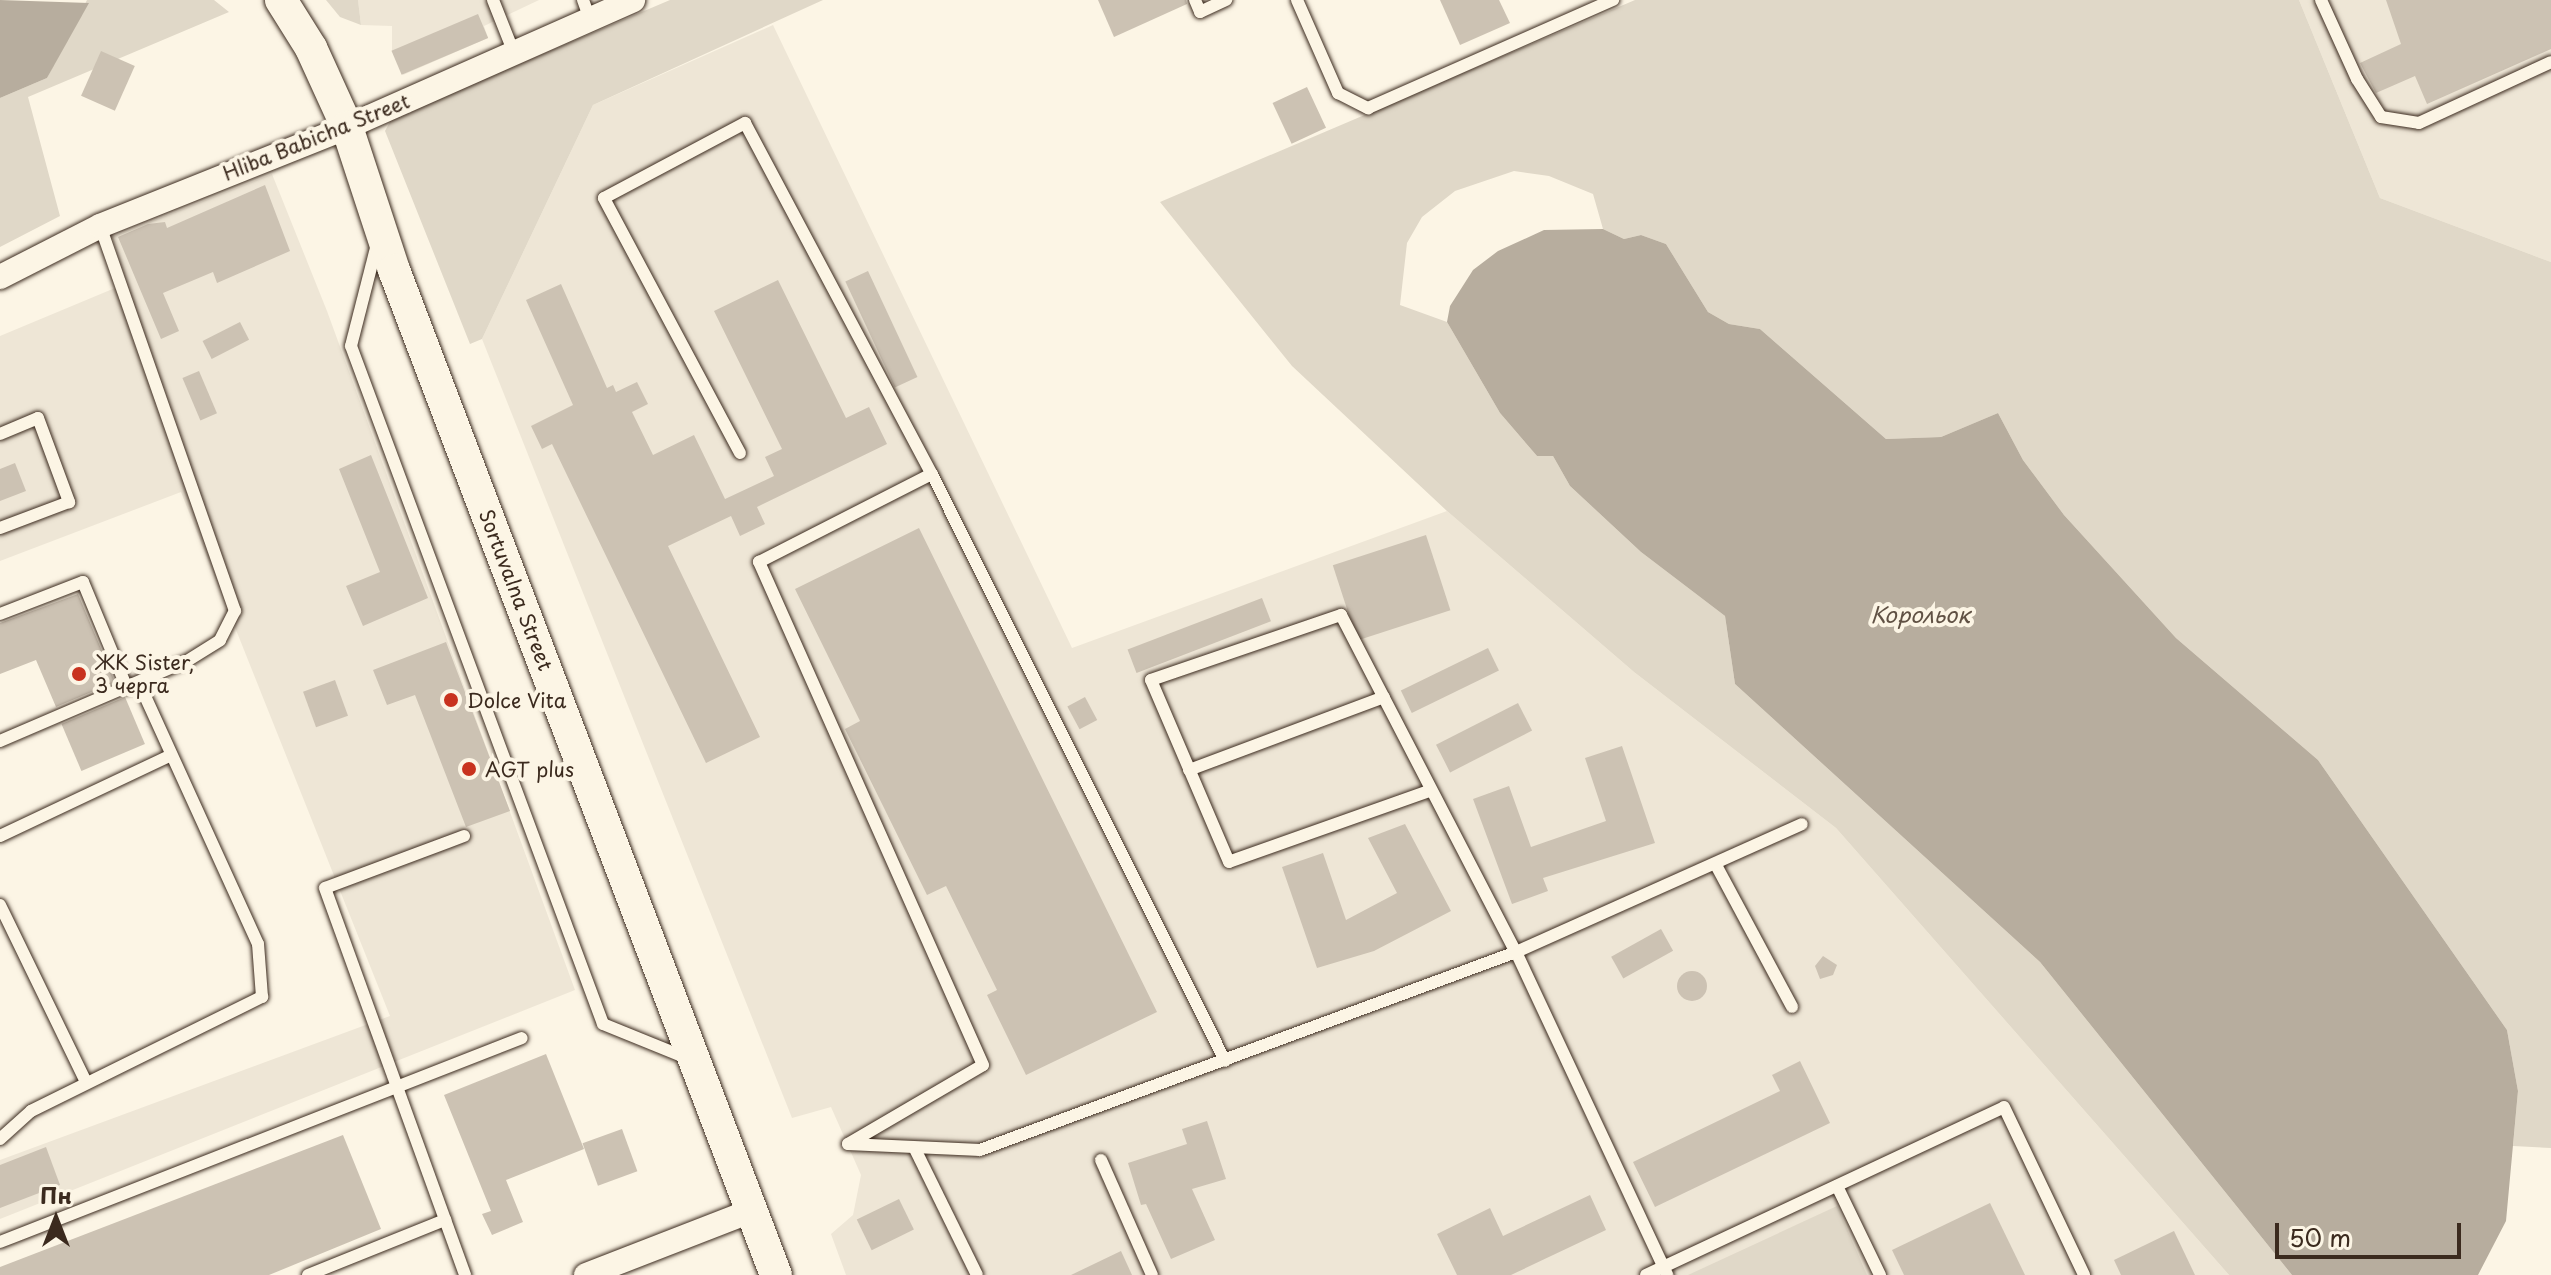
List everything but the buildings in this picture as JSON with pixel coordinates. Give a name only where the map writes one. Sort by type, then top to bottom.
[{"type":"street","name":"Sortuvalna Street","points":[[281,0],[311,48],[347,127],[380,229],[776,1275]]},
{"type":"street","name":"Hliba Babicha Street","points":[[0,277],[100,226],[347,127],[514,53],[586,10],[633,0]]},
{"type":"street","points":[[586,1275],[751,1211]]},
{"type":"lane","points":[[493,0],[514,53]]},
{"type":"lane","points":[[1195,0],[1200,12],[1226,0]]},
{"type":"lane","points":[[1297,0],[1338,93],[1368,108],[1613,0]]},
{"type":"lane","points":[[2321,0],[2357,79],[2381,117],[2419,123],[2551,62]]},
{"type":"lane","points":[[740,453],[604,198],[745,123],[932,474],[1225,1061]]},
{"type":"lane","points":[[0,741],[133,686],[220,640],[235,611],[100,226]]},
{"type":"lane","points":[[380,229],[351,346],[597,1010],[603,1024],[695,1061]]},
{"type":"lane","points":[[0,434],[38,418],[69,502],[0,528]]},
{"type":"lane","points":[[932,474],[759,562],[983,1065],[848,1144],[980,1150],[1516,952],[1802,824]]},
{"type":"lane","points":[[0,614],[83,582],[258,944],[262,997],[31,1111],[0,1139]]},
{"type":"lane","points":[[1429,791],[1229,862],[1151,680],[1341,615],[1429,791],[1516,952],[1665,1271]]},
{"type":"lane","points":[[1189,770],[1384,697]]},
{"type":"lane","points":[[0,836],[169,756]]},
{"type":"lane","points":[[464,836],[325,888],[465,1275]]},
{"type":"lane","points":[[1716,865],[1792,1007]]},
{"type":"lane","points":[[0,905],[86,1082]]},
{"type":"lane","points":[[0,1242],[522,1038]]},
{"type":"lane","points":[[1646,1275],[1665,1271],[2004,1107],[2084,1275]]},
{"type":"lane","points":[[915,1149],[977,1275]]},
{"type":"lane","points":[[1101,1160],[1152,1275]]},
{"type":"lane","points":[[1837,1186],[1880,1275]]},
{"type":"lane","points":[[308,1275],[445,1220]]},
{"type":"shaded area","points":[[87,0],[214,0],[229,12],[28,97],[60,216],[0,247],[0,98],[47,78]]},
{"type":"shaded area","points":[[326,0],[358,0],[361,25],[340,17]]},
{"type":"shaded area","points":[[358,0],[539,0],[484,26],[488,38],[403,75],[392,51],[392,26],[361,25]]},
{"type":"shaded area","points":[[670,0],[823,0],[593,105],[482,339],[470,344],[385,131],[392,118]]},
{"type":"shaded area","points":[[1635,0],[2299,0],[2380,198],[2551,262],[2551,1148],[2513,1146],[2518,1091],[2507,1030],[2318,760],[2176,638],[2064,515],[2023,460],[1998,413],[1941,437],[1886,439],[1760,329],[1729,324],[1708,312],[1666,244],[1641,235],[1624,239],[1603,229],[1593,194],[1549,176],[1514,171],[1455,191],[1422,217],[1407,243],[1400,305],[1447,322],[1500,413],[1537,456],[1553,456],[1570,486],[1641,552],[1725,616],[1735,684],[2040,962],[2292,1275],[2229,1275],[1836,828],[1634,672],[1447,511],[1292,366],[1160,202]]},
{"type":"shaded area","points":[[2299,0],[2551,0],[2551,262],[2380,198]]},
{"type":"shaded area","points":[[773,25],[1072,648],[1447,511],[1634,672],[1836,828],[2229,1275],[846,1275],[831,1234],[853,1215],[861,1175],[831,1107],[792,1118],[482,339],[593,105]]},
{"type":"shaded area","points":[[272,174],[327,311],[575,990],[0,1219],[0,1160],[390,1016],[181,492],[0,561],[0,336],[127,283],[112,237]]},
{"type":"shaded area","points":[[1837,1206],[1867,1275],[1688,1275]]},
{"type":"water","points":[[0,0],[89,3],[47,78],[0,98]]},
{"type":"water","name":"Корольок","points":[[1603,229],[1624,239],[1641,235],[1666,244],[1708,312],[1729,324],[1760,329],[1886,439],[1941,437],[1998,413],[2023,460],[2064,515],[2176,638],[2318,760],[2507,1030],[2518,1091],[2506,1221],[2478,1275],[2292,1275],[2040,962],[1735,684],[1725,616],[1641,552],[1570,486],[1553,456],[1537,456],[1500,413],[1447,322],[1450,306],[1473,270],[1498,251],[1544,230]]},
{"type":"place","name":"ЖК Sister, 3 черга","points":[[79,674]]},
{"type":"place","name":"Dolce Vita","points":[[451,700]]},
{"type":"place","name":"AGT plus","points":[[469,769]]}]
